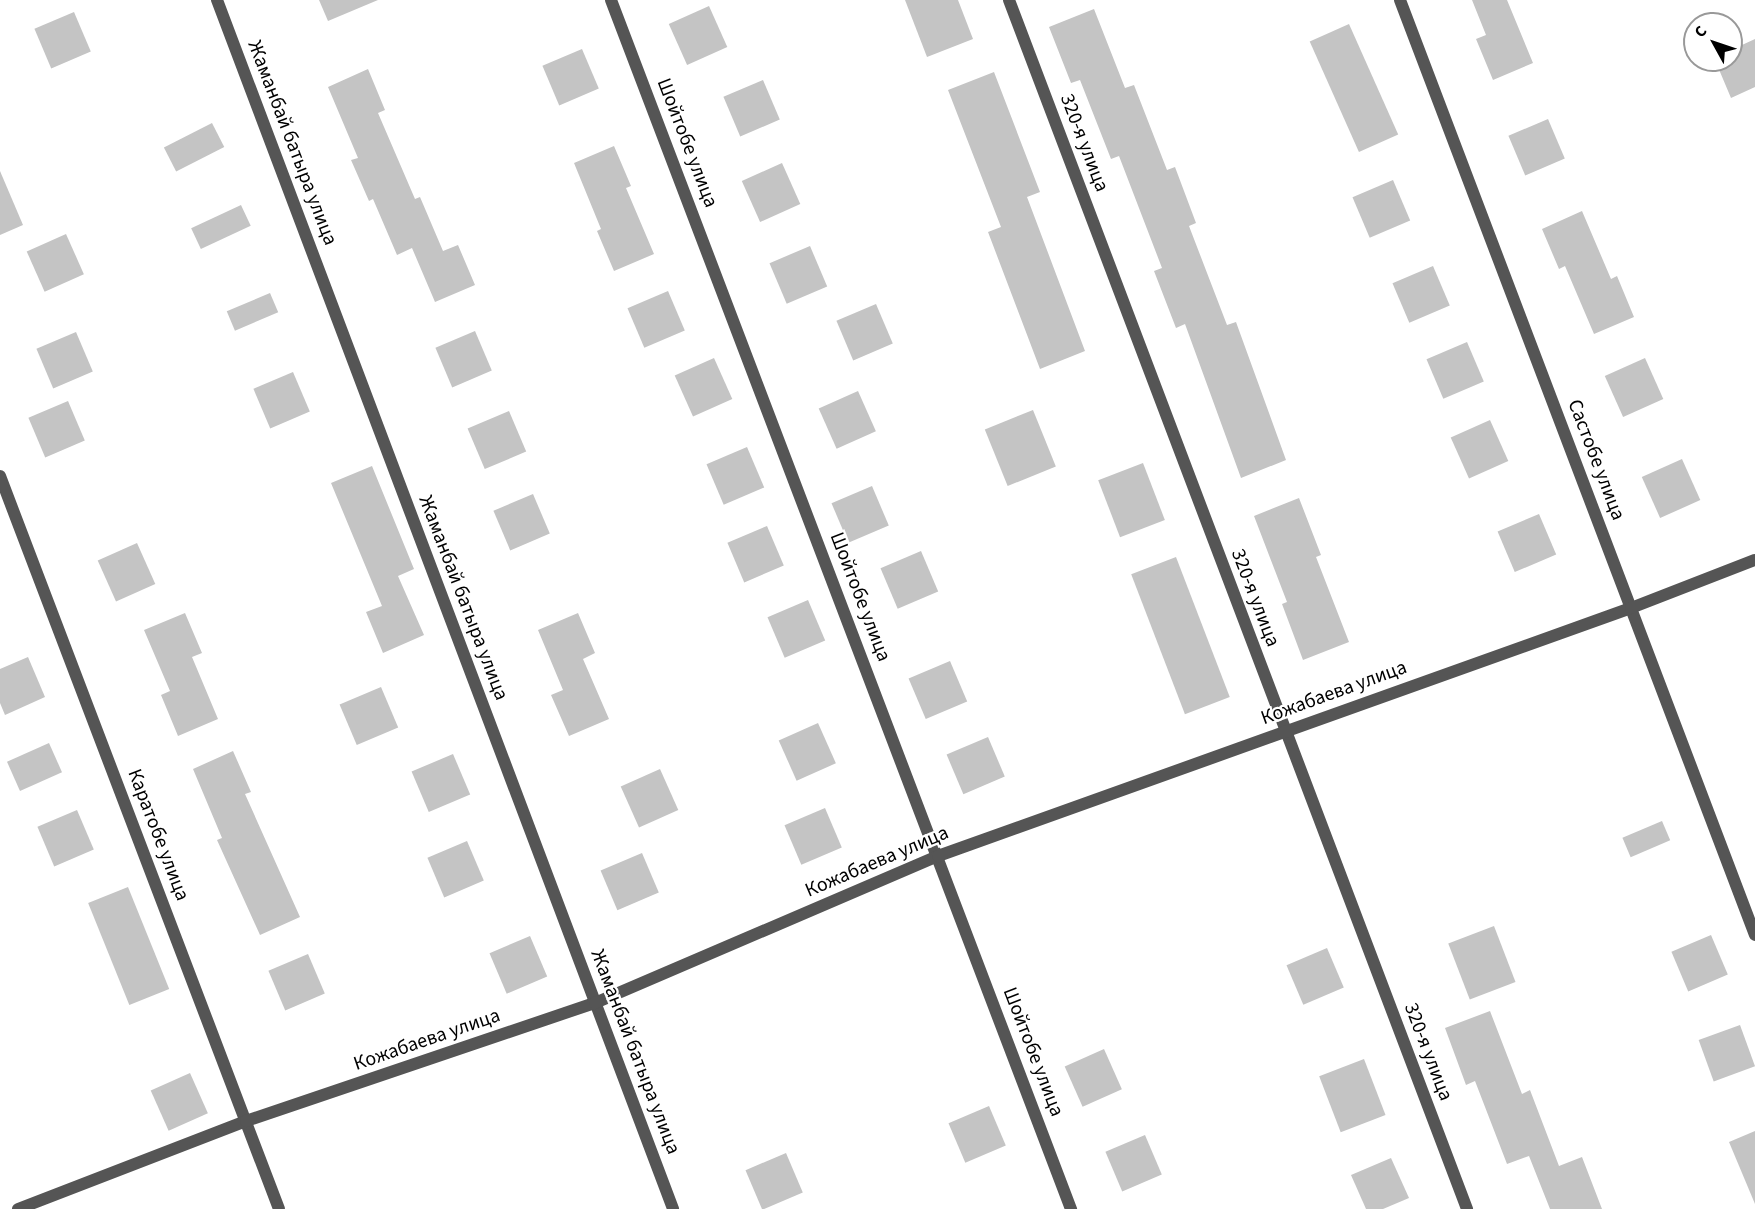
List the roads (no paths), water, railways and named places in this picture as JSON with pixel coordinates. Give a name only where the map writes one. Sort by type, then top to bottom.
[{"type":"street","name":"Жаманбай батыра улица","points":[[217,0],[673,1209]]},
{"type":"street","name":"Шойтобе улица","points":[[611,0],[939,856],[1071,1209]]},
{"type":"street","name":"320-я улица","points":[[1009,0],[1467,1209]]},
{"type":"street","name":"Састобе улица","points":[[1400,0],[1755,935]]},
{"type":"street","name":"Каратобе улица","points":[[0,476],[279,1209]]},
{"type":"street","name":"Кожабаева улица","points":[[18,1209],[246,1121],[595,1003],[939,856],[1631,608],[1755,560]]}]
